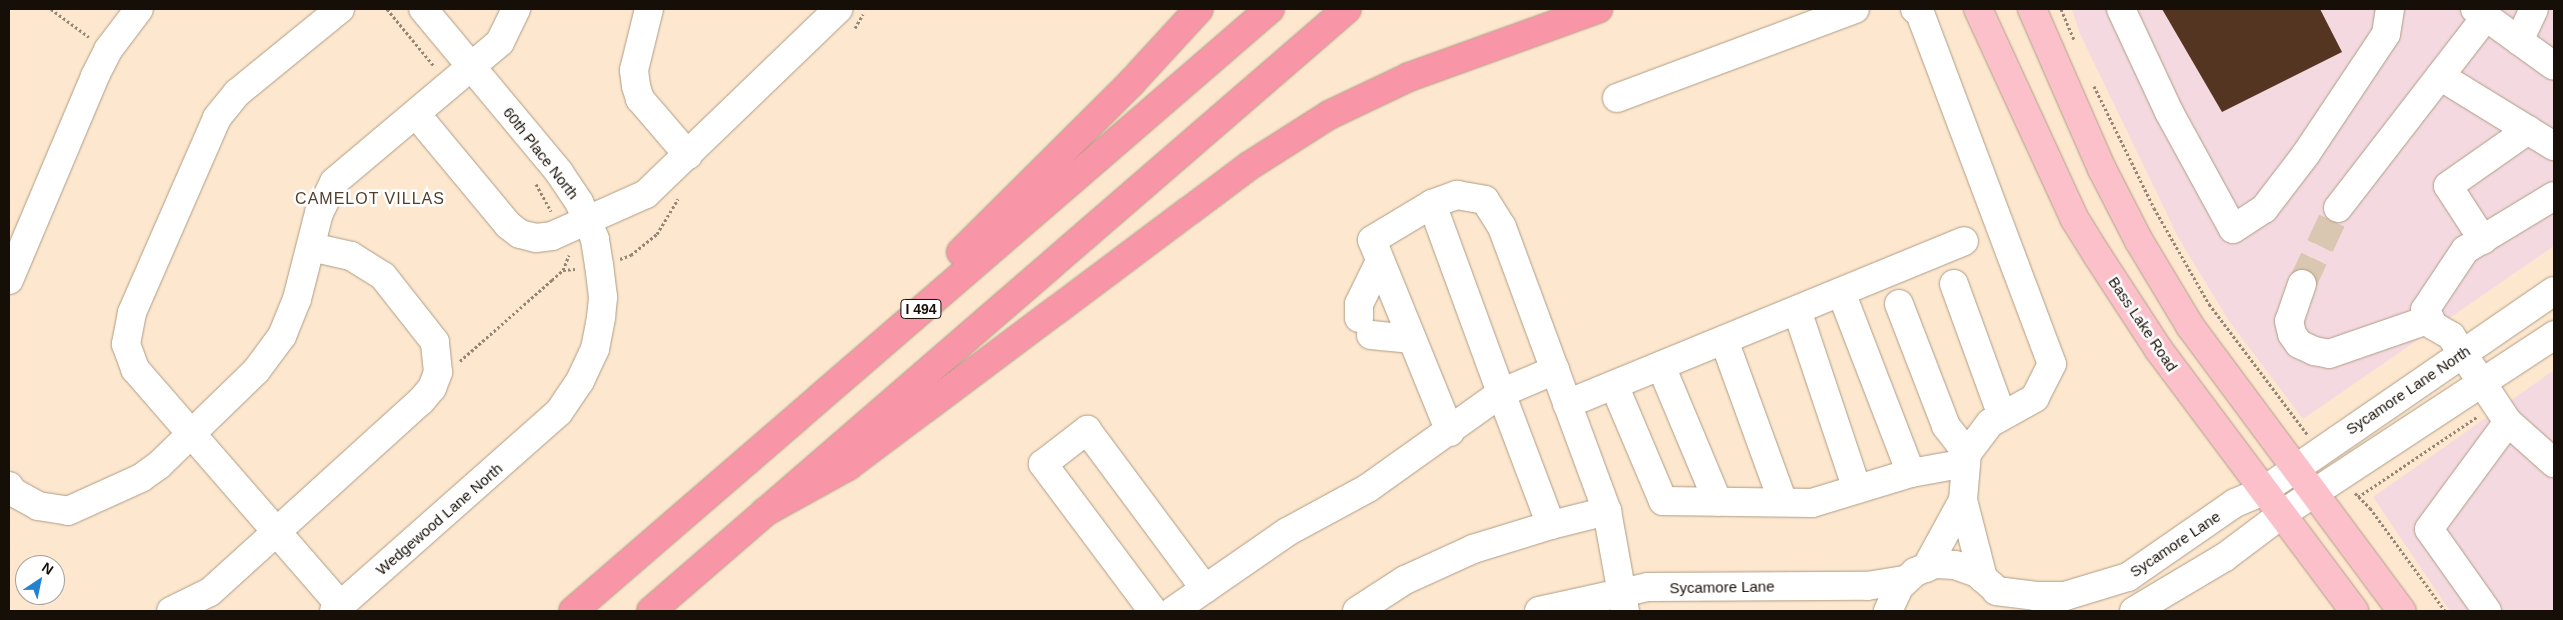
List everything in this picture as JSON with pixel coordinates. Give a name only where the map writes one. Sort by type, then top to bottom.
[{"type":"highway","points":[[743,462],[1005,210],[1131,83],[1199,9]]},
{"type":"highway","name":"I 494","points":[[573,611],[743,462],[1270,9]]},
{"type":"highway","points":[[651,611],[1347,9]]},
{"type":"highway","points":[[765,512],[848,466],[1249,166],[1329,115],[1409,77],[1598,9]]},
{"type":"main road","name":"Bass Lake Road","points":[[1978,9],[2083,233],[2159,350],[2354,611]]},
{"type":"main road","points":[[2032,9],[2069,99],[2139,241],[2190,326],[2313,494],[2402,611]]},
{"type":"street","points":[[9,280],[108,50],[139,9]]},
{"type":"street","points":[[337,608],[190,435],[129,358],[126,331],[132,313],[217,118],[226,104],[340,9]]},
{"type":"street","name":"60th Place North","points":[[424,9],[559,172],[588,220],[594,240],[602,288],[594,349],[580,381],[545,427]]},
{"type":"street","points":[[9,486],[13,492],[38,506],[68,511],[141,478],[190,435],[256,371],[271,352],[297,299],[319,213],[334,182],[500,42],[516,9]]},
{"type":"street","points":[[649,9],[634,70],[636,86],[640,99],[688,155]]},
{"type":"street","points":[[1617,98],[1855,9]]},
{"type":"street","points":[[1915,9],[1920,13],[2052,364],[2035,398],[1990,423],[1967,458],[1963,500],[1996,593]]},
{"type":"street","points":[[2121,9],[2169,112],[2232,229],[2264,209],[2306,154],[2386,34],[2390,9]]},
{"type":"street","points":[[2518,41],[2534,9]]},
{"type":"street","points":[[2338,208],[2440,76],[2480,13],[2554,66]]},
{"type":"street","points":[[416,114],[508,226],[520,234],[536,238],[552,236],[646,194],[688,155],[823,14]]},
{"type":"street","points":[[2440,76],[2554,146]]},
{"type":"street","points":[[2483,240],[2448,186],[2528,130]]},
{"type":"street","points":[[1450,432],[1372,240],[1432,204],[1457,195],[1485,200],[1502,227],[1607,511],[1624,602]]},
{"type":"street","points":[[2302,284],[2289,321],[2292,334],[2300,344],[2314,351],[2329,354],[2431,309],[2465,250],[2554,196]]},
{"type":"street","points":[[1432,204],[1550,525]]},
{"type":"street","points":[[1568,404],[1964,241]]},
{"type":"street","points":[[171,611],[210,592],[421,401],[432,388],[438,372],[435,342],[383,276],[351,256],[310,247]]},
{"type":"street","points":[[1380,261],[1359,304],[1365,326],[1412,338]]},
{"type":"street","points":[[1954,284],[2002,416]]},
{"type":"street","name":"Sycamore Lane North","points":[[2263,491],[2320,450],[2457,345],[2554,291]]},
{"type":"street","points":[[1841,292],[1911,472]]},
{"type":"street","points":[[1899,304],[1946,426],[1967,458]]},
{"type":"street","points":[[2431,309],[2434,326],[2457,345],[2495,403],[2554,463]]},
{"type":"street","points":[[1796,310],[1857,489]]},
{"type":"street","points":[[2487,611],[2429,529],[2495,403],[2554,335]]},
{"type":"street","points":[[1724,340],[1783,502]]},
{"type":"street","points":[[1660,366],[1718,502]]},
{"type":"street","points":[[1173,611],[1287,532],[1368,488],[1450,432],[1501,393],[1555,370]]},
{"type":"street","points":[[1614,385],[1663,501],[1812,503],[1911,472],[1967,458]]},
{"type":"street","points":[[2134,611],[2225,557],[2282,514],[2342,476],[2495,403]]},
{"type":"street","name":"Wedgewood Lane North","points":[[337,608],[545,427]]},
{"type":"street","points":[[1153,611],[1043,464],[1088,430],[1206,589]]},
{"type":"street","name":"Sycamore Lane","points":[[1539,611],[1624,602],[1648,588],[1867,586],[1916,574],[1935,564],[1955,564],[1996,593],[2065,596],[2100,588],[2128,577],[2235,504],[2263,491]]},
{"type":"street","points":[[1888,611],[1899,587],[1916,574],[1963,500]]},
{"type":"street","points":[[1357,611],[1405,580],[1466,553],[1550,525],[1607,511]]},
{"type":"path","points":[[51,9],[108,50]]},
{"type":"path","points":[[2062,9],[2077,48]]},
{"type":"path","points":[[2091,79],[2154,208],[2209,304],[2320,450]]},
{"type":"path","points":[[2358,497],[2495,403]]},
{"type":"path","points":[[2342,476],[2358,497],[2370,508],[2446,611]]},
{"type":"shaded area","points":[[2072,9],[2554,9],[2554,246],[2303,419],[2229,321],[2179,239],[2080,34]]},
{"type":"shaded area","points":[[2554,370],[2554,611],[2450,611],[2373,497]]},
{"type":"building","points":[[2162,9],[2320,9],[2342,52],[2222,112]]},
{"type":"tunnel","points":[[2302,284],[2338,208]]},
{"type":"district","name":"CAMELOT VILLAS","points":[[370,199]]}]
